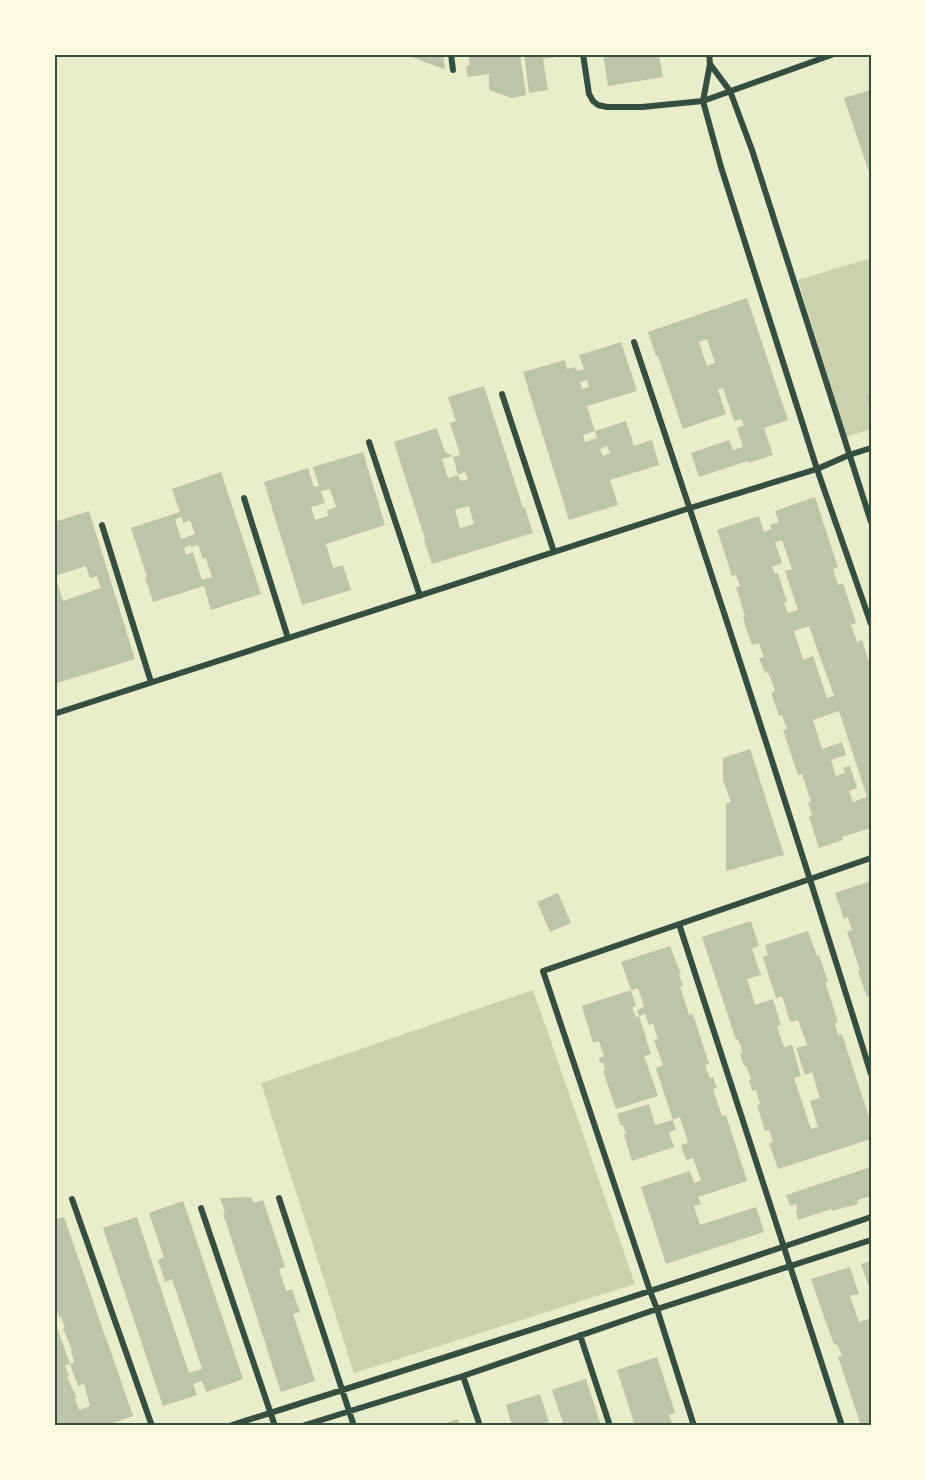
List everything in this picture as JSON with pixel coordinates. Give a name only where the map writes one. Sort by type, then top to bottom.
[{"type":"street","points":[[451,54],[453,70]]},
{"type":"street","points":[[583,54],[589,94],[598,105],[607,107],[642,107],[703,101],[834,54]]},
{"type":"street","points":[[709,54],[710,64],[703,101],[721,167],[816,469],[871,624]]},
{"type":"street","points":[[710,64],[730,92],[752,150],[871,522]]},
{"type":"street","points":[[634,342],[811,879],[871,1074]]},
{"type":"street","points":[[502,394],[554,552]]},
{"type":"street","points":[[369,442],[420,596]]},
{"type":"street","points":[[54,714],[816,469],[871,448]]},
{"type":"street","points":[[244,498],[288,638]]},
{"type":"street","points":[[102,525],[151,682]]},
{"type":"street","points":[[694,1426],[543,970],[871,858]]},
{"type":"street","points":[[679,924],[842,1426]]},
{"type":"street","points":[[279,1198],[354,1426]]},
{"type":"street","points":[[72,1199],[152,1426]]},
{"type":"street","points":[[201,1208],[275,1426]]},
{"type":"street","points":[[229,1426],[650,1291],[871,1216]]},
{"type":"street","points":[[302,1426],[463,1376],[657,1309],[871,1240]]},
{"type":"street","points":[[580,1335],[610,1426]]},
{"type":"street","points":[[463,1376],[480,1426]]},
{"type":"green space","points":[[871,258],[871,429],[846,437],[798,280]]},
{"type":"green space","points":[[533,990],[635,1284],[354,1373],[261,1083]]},
{"type":"building","points":[[404,54],[443,54],[445,69],[438,67]]},
{"type":"building","points":[[468,54],[520,54],[526,95],[512,98],[489,90],[489,74],[468,77],[466,66],[470,65]]},
{"type":"building","points":[[524,54],[568,55],[543,59],[548,90],[529,93]]},
{"type":"building","points":[[603,54],[659,54],[663,77],[608,86]]},
{"type":"building","points":[[871,90],[871,178],[844,98]]},
{"type":"building","points":[[747,298],[788,420],[764,428],[773,455],[699,477],[691,453],[729,440],[733,450],[743,447],[737,428],[744,425],[741,419],[734,421],[723,388],[718,390],[726,414],[683,429],[648,332]],"holes":[[[707,339],[715,363],[707,366],[699,342]]]},
{"type":"building","points":[[621,342],[637,391],[587,406],[595,431],[626,421],[634,446],[652,440],[659,465],[610,480],[618,505],[569,520],[523,372],[565,360],[567,369],[575,367],[577,371],[584,369],[579,355]],"holes":[[[587,380],[589,387],[582,389],[580,382]],[[595,431],[597,438],[585,442],[583,435]],[[607,446],[610,453],[603,456],[600,449]]]},
{"type":"building","points":[[484,386],[533,533],[432,564],[394,442],[437,428],[445,452],[453,456],[442,459],[448,478],[458,475],[453,457],[460,455],[450,423],[456,421],[448,397]],"holes":[[[465,472],[468,479],[461,481],[458,475]],[[469,506],[474,524],[460,528],[455,510]]]},
{"type":"building","points":[[871,394],[871,409],[866,396]]},
{"type":"building","points":[[363,452],[385,525],[326,544],[333,568],[343,565],[351,590],[302,605],[264,482],[308,468],[314,487],[319,486],[313,467]],"holes":[[[330,489],[336,507],[327,510],[328,516],[315,520],[311,507],[325,503],[321,491]]]},
{"type":"building","points":[[221,472],[261,594],[211,610],[204,586],[153,602],[131,528],[180,512],[172,489]],"holes":[[[182,517],[183,523],[190,520],[195,534],[181,539],[175,519]],[[191,545],[191,547],[198,545],[203,559],[206,558],[212,577],[202,580],[193,552],[186,555],[184,548]]]},
{"type":"building","points":[[815,497],[838,567],[833,569],[838,585],[843,583],[856,623],[851,625],[857,642],[862,640],[871,668],[871,828],[842,837],[843,840],[819,848],[809,817],[812,815],[808,803],[811,802],[806,786],[802,774],[798,775],[783,730],[787,729],[782,715],[779,716],[771,693],[775,691],[768,672],[765,673],[759,658],[764,657],[759,643],[752,645],[747,631],[736,587],[740,586],[736,575],[732,576],[717,530],[759,516],[764,532],[771,529],[770,525],[779,522],[775,511]],"holes":[[[782,540],[792,569],[785,571],[798,610],[788,613],[778,573],[775,574],[772,567],[782,563],[775,542]],[[809,626],[834,696],[827,698],[813,656],[803,660],[794,631]],[[839,711],[867,797],[853,802],[849,791],[857,788],[850,766],[843,768],[845,773],[836,776],[831,760],[846,755],[842,742],[822,749],[813,720]]]},
{"type":"building","points":[[89,511],[135,659],[54,684],[54,522]],"holes":[[[86,566],[90,578],[97,576],[101,588],[63,601],[55,576]]]},
{"type":"building","points":[[750,749],[784,855],[726,871],[726,803],[731,802],[723,780],[723,758]]},
{"type":"building","points":[[871,881],[870,1002],[847,932],[852,930],[848,917],[844,919],[835,893]]},
{"type":"building","points":[[558,893],[571,923],[550,932],[537,902]]},
{"type":"building","points":[[751,921],[759,946],[752,949],[761,975],[747,979],[755,1005],[773,999],[781,1025],[777,1026],[784,1047],[792,1045],[801,1076],[794,1078],[811,1129],[818,1127],[810,1101],[820,1098],[812,1072],[805,1075],[796,1048],[807,1045],[798,1020],[790,1022],[782,996],[776,998],[763,957],[768,955],[765,945],[808,931],[828,982],[825,982],[838,1022],[835,1023],[838,1035],[842,1034],[871,1123],[871,1139],[778,1169],[769,1143],[773,1142],[769,1130],[765,1131],[757,1105],[760,1104],[756,1090],[752,1091],[749,1080],[751,1079],[740,1054],[743,1053],[738,1039],[736,1040],[702,937]]},
{"type":"building","points":[[670,946],[681,974],[679,974],[683,986],[680,987],[689,1015],[693,1014],[709,1064],[705,1065],[710,1079],[713,1077],[717,1088],[713,1089],[722,1116],[726,1115],[747,1181],[698,1197],[701,1204],[694,1206],[700,1225],[756,1207],[764,1232],[666,1264],[641,1187],[690,1171],[694,1183],[701,1180],[693,1158],[686,1160],[681,1145],[688,1143],[680,1117],[673,1120],[656,1068],[663,1065],[654,1040],[658,1039],[653,1024],[649,1025],[645,1014],[639,1016],[637,1010],[644,1007],[638,988],[631,990],[621,962]]},
{"type":"building","points":[[631,990],[636,1006],[632,1007],[636,1017],[639,1016],[651,1054],[644,1056],[658,1096],[616,1109],[603,1071],[605,1071],[603,1062],[600,1063],[599,1058],[604,1056],[599,1041],[593,1043],[582,1006]]},
{"type":"building","points":[[649,1104],[655,1125],[673,1120],[676,1130],[669,1132],[674,1147],[632,1161],[624,1135],[626,1134],[617,1114]]},
{"type":"building","points":[[871,1167],[871,1196],[857,1200],[858,1204],[832,1211],[832,1209],[798,1220],[796,1204],[790,1206],[786,1195]]},
{"type":"building","points":[[251,1197],[254,1203],[263,1200],[285,1267],[279,1269],[286,1291],[292,1289],[300,1312],[293,1314],[315,1381],[281,1392],[220,1198]]},
{"type":"building","points":[[183,1201],[243,1379],[206,1392],[202,1381],[193,1384],[197,1395],[163,1406],[103,1228],[137,1217],[189,1373],[202,1369],[172,1279],[165,1282],[158,1260],[164,1257],[149,1213]]},
{"type":"building","points":[[64,1217],[133,1416],[105,1426],[54,1426],[54,1319],[70,1364],[74,1362],[54,1298],[54,1220]],"holes":[[[70,1364],[78,1386],[84,1384],[90,1406],[79,1410],[75,1399],[77,1398],[67,1377],[69,1376],[65,1365]]]},
{"type":"building","points":[[871,1261],[871,1294],[861,1264]]},
{"type":"building","points":[[850,1267],[859,1294],[850,1296],[859,1322],[871,1318],[871,1426],[861,1426],[838,1357],[842,1356],[837,1344],[834,1345],[811,1279]]},
{"type":"building","points":[[657,1357],[675,1413],[669,1415],[673,1426],[635,1426],[617,1370]]},
{"type":"building","points":[[586,1379],[601,1426],[564,1426],[552,1390]]},
{"type":"building","points":[[540,1394],[550,1426],[512,1426],[506,1405]]},
{"type":"building","points":[[458,1419],[460,1426],[438,1426]]}]
